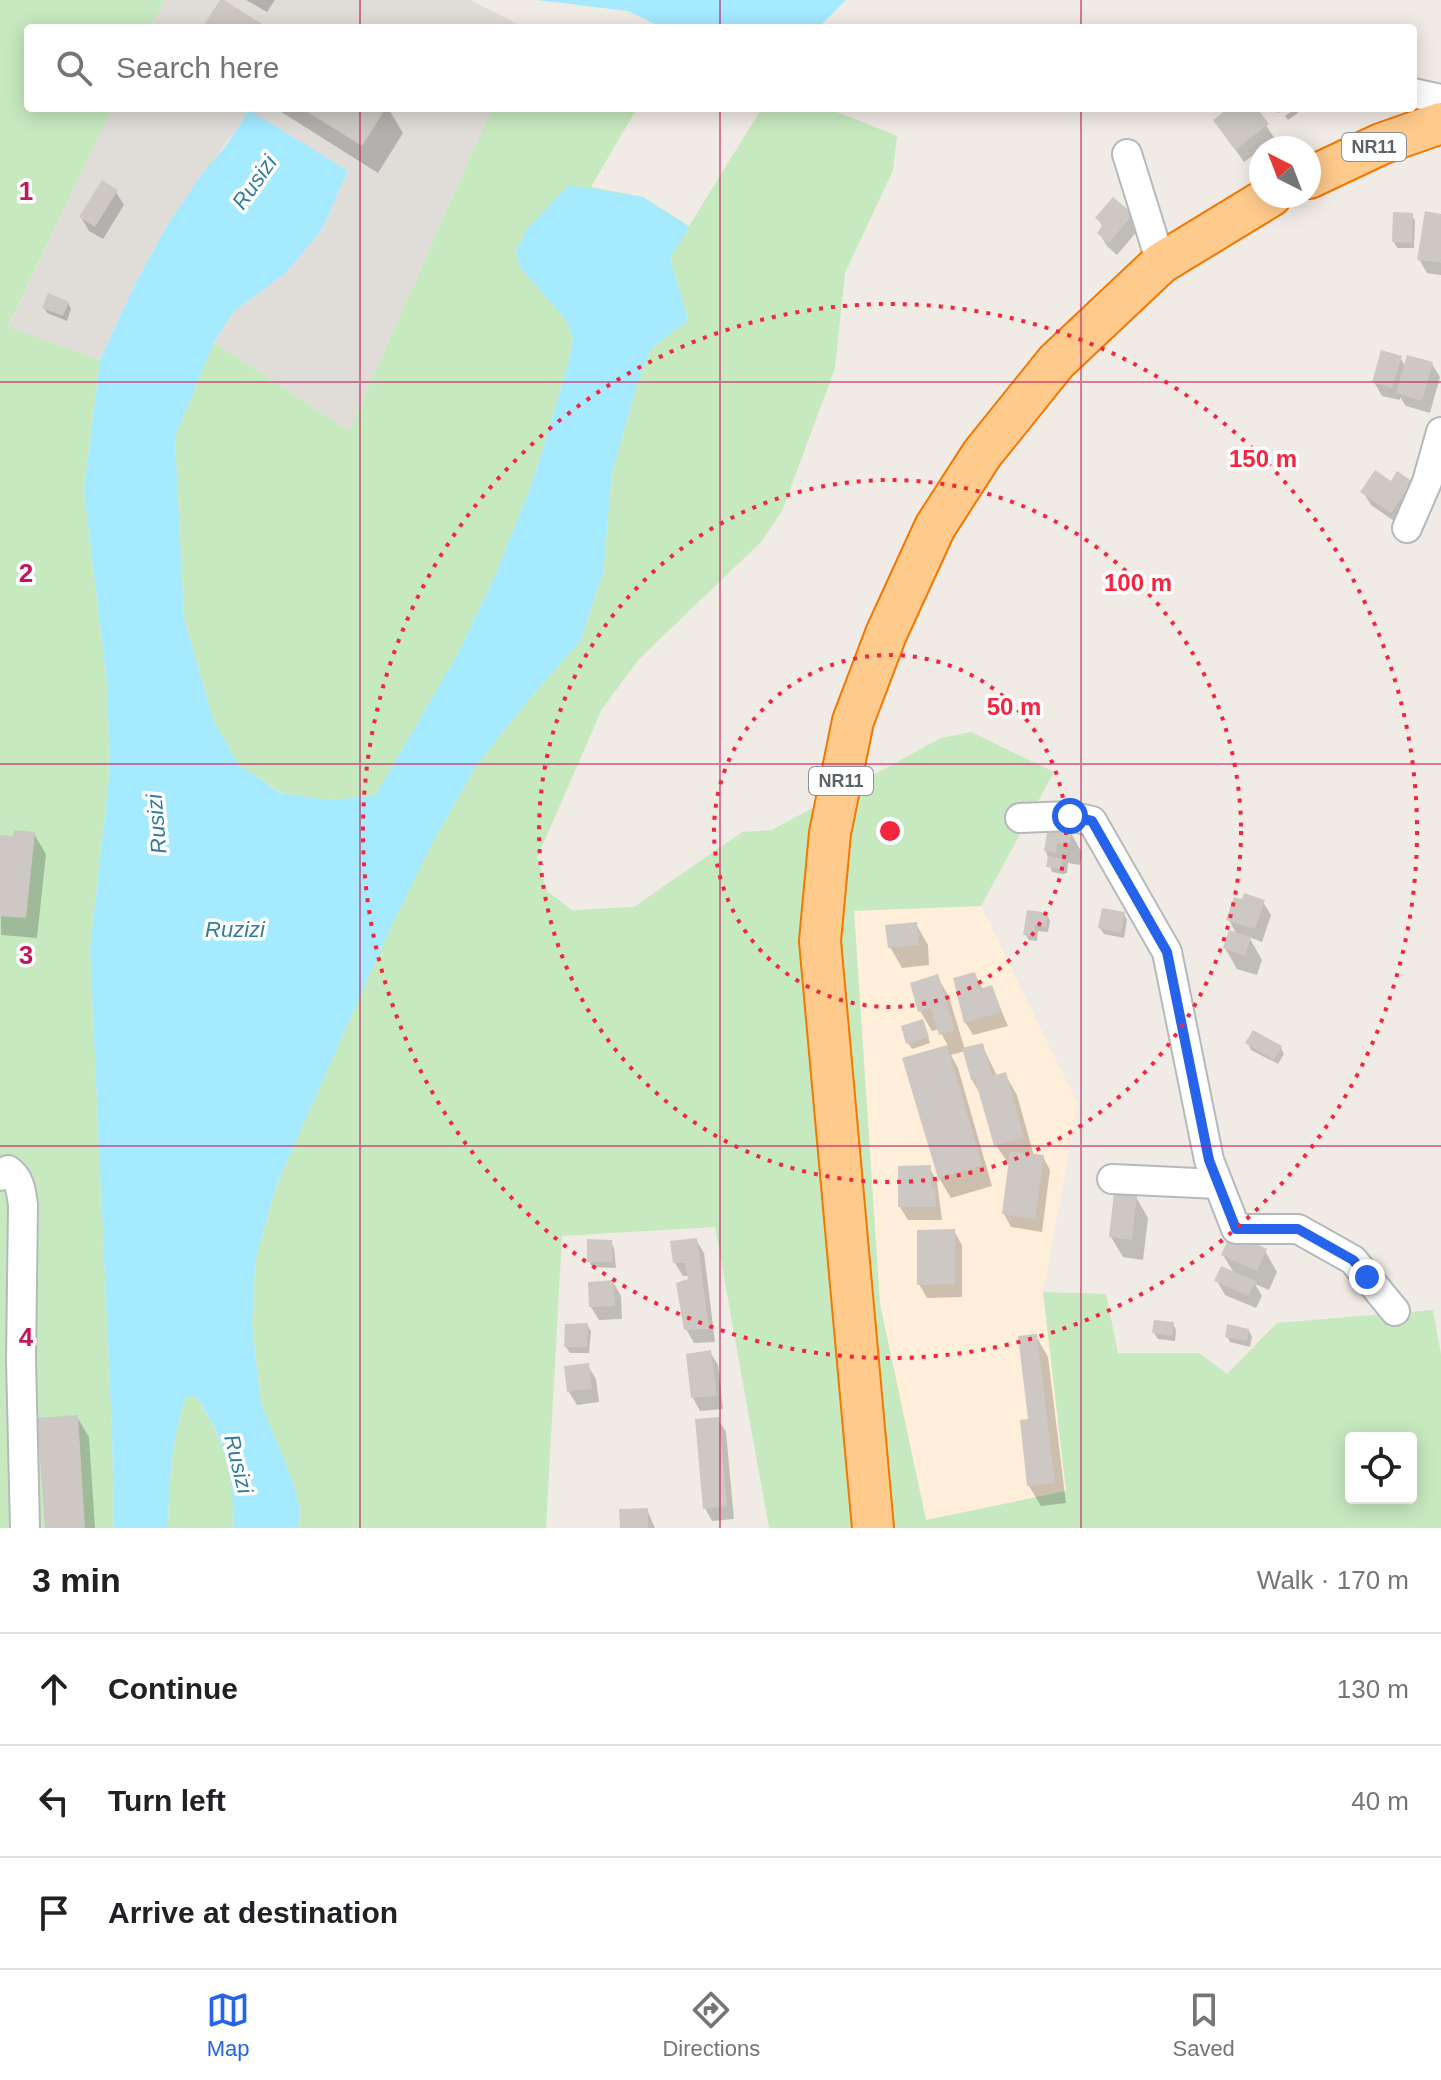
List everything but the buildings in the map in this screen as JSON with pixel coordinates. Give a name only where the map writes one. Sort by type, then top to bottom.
[{"type":"highway","name":"NR11","points":[[1321,172],[1381,144],[1441,123]]},
{"type":"highway","name":"NR11","points":[[873,1528],[820,941],[830,833],[853,721],[886,634],[935,527],[982,454],[1056,362],[1161,263],[1251,208]]},
{"type":"street","points":[[1417,94],[1441,99]]},
{"type":"street","points":[[1127,154],[1161,263]]},
{"type":"street","points":[[1407,528],[1427,482],[1441,432]]},
{"type":"street","points":[[1020,818],[1070,816],[1092,821],[1167,952],[1209,1160],[1236,1229],[1298,1229],[1353,1260],[1395,1311]]},
{"type":"street","points":[[0,1176],[8,1170],[13,1173],[20,1184],[23,1205],[21,1360],[25,1528]]},
{"type":"street","points":[[1112,1179],[1218,1184]]},
{"type":"shaded area","points":[[164,0],[470,0],[518,24],[152,24]]},
{"type":"shaded area","points":[[110,112],[248,112],[168,224],[134,286],[100,360],[8,328]]},
{"type":"shaded area","points":[[251,112],[490,112],[349,431],[214,342],[234,311],[286,273],[322,229],[348,171]]},
{"type":"shaded area","points":[[981,906],[1078,1105],[1043,1292],[1066,1491],[926,1520],[880,1304],[854,910]]},
{"type":"green space","points":[[0,0],[164,0],[152,24],[24,24],[24,112],[110,112],[8,327],[100,360],[84,490],[107,683],[110,770],[90,949],[114,1528],[0,1528]]},
{"type":"green space","points":[[490,112],[635,112],[591,187],[643,197],[689,226],[760,112],[837,112],[897,136],[893,170],[845,273],[835,368],[782,511],[761,542],[639,659],[602,709],[537,858],[547,891],[572,910],[634,907],[742,832],[772,830],[941,738],[971,732],[1054,772],[981,906],[854,911],[880,1304],[926,1520],[1066,1491],[1043,1292],[1106,1294],[1118,1353],[1199,1353],[1227,1374],[1277,1323],[1433,1310],[1441,1354],[1441,1528],[769,1528],[715,1227],[562,1236],[546,1528],[298,1528],[300,1512],[295,1487],[261,1403],[252,1325],[255,1262],[276,1186],[389,931],[434,840],[476,766],[580,641],[603,574],[612,473],[635,391],[651,348],[688,320],[670,258],[528,228],[516,250],[519,266],[566,320],[573,339],[569,362],[533,481],[496,574],[456,657],[375,796],[328,800],[281,793],[239,765],[214,722],[184,619],[175,437],[214,342],[349,431]]},
{"type":"green space","points":[[196,1396],[226,1459],[234,1528],[168,1528],[170,1478],[177,1429],[186,1397]]},
{"type":"water","points":[[537,0],[846,0],[822,24],[655,24],[628,11]]},
{"type":"water","name":"Ruzizi","points":[[248,112],[252,112],[348,171],[322,229],[286,273],[234,311],[214,342],[175,437],[184,619],[214,722],[239,765],[280,793],[328,800],[375,796],[456,657],[496,574],[533,481],[573,339],[566,320],[519,266],[516,250],[528,228],[569,185],[643,197],[689,227],[670,258],[688,320],[651,348],[635,391],[612,473],[603,574],[580,641],[476,766],[434,840],[389,931],[276,1186],[255,1262],[252,1325],[261,1403],[295,1487],[300,1512],[298,1528],[234,1528],[226,1459],[214,1428],[196,1396],[186,1397],[177,1429],[170,1478],[168,1528],[114,1528],[90,949],[110,770],[107,683],[84,490],[100,360],[134,286],[168,224],[201,175],[225,147]]},
{"type":"route","points":[[1070,816],[1092,821],[1167,952],[1209,1160],[1236,1229],[1298,1229],[1353,1260],[1367,1277]]},
{"type":"water label","name":"Rusizi","points":[[254,182]]},
{"type":"water label","name":"Rusizi","points":[[156,824]]},
{"type":"water label","name":"Rusizi","points":[[239,1464]]}]
